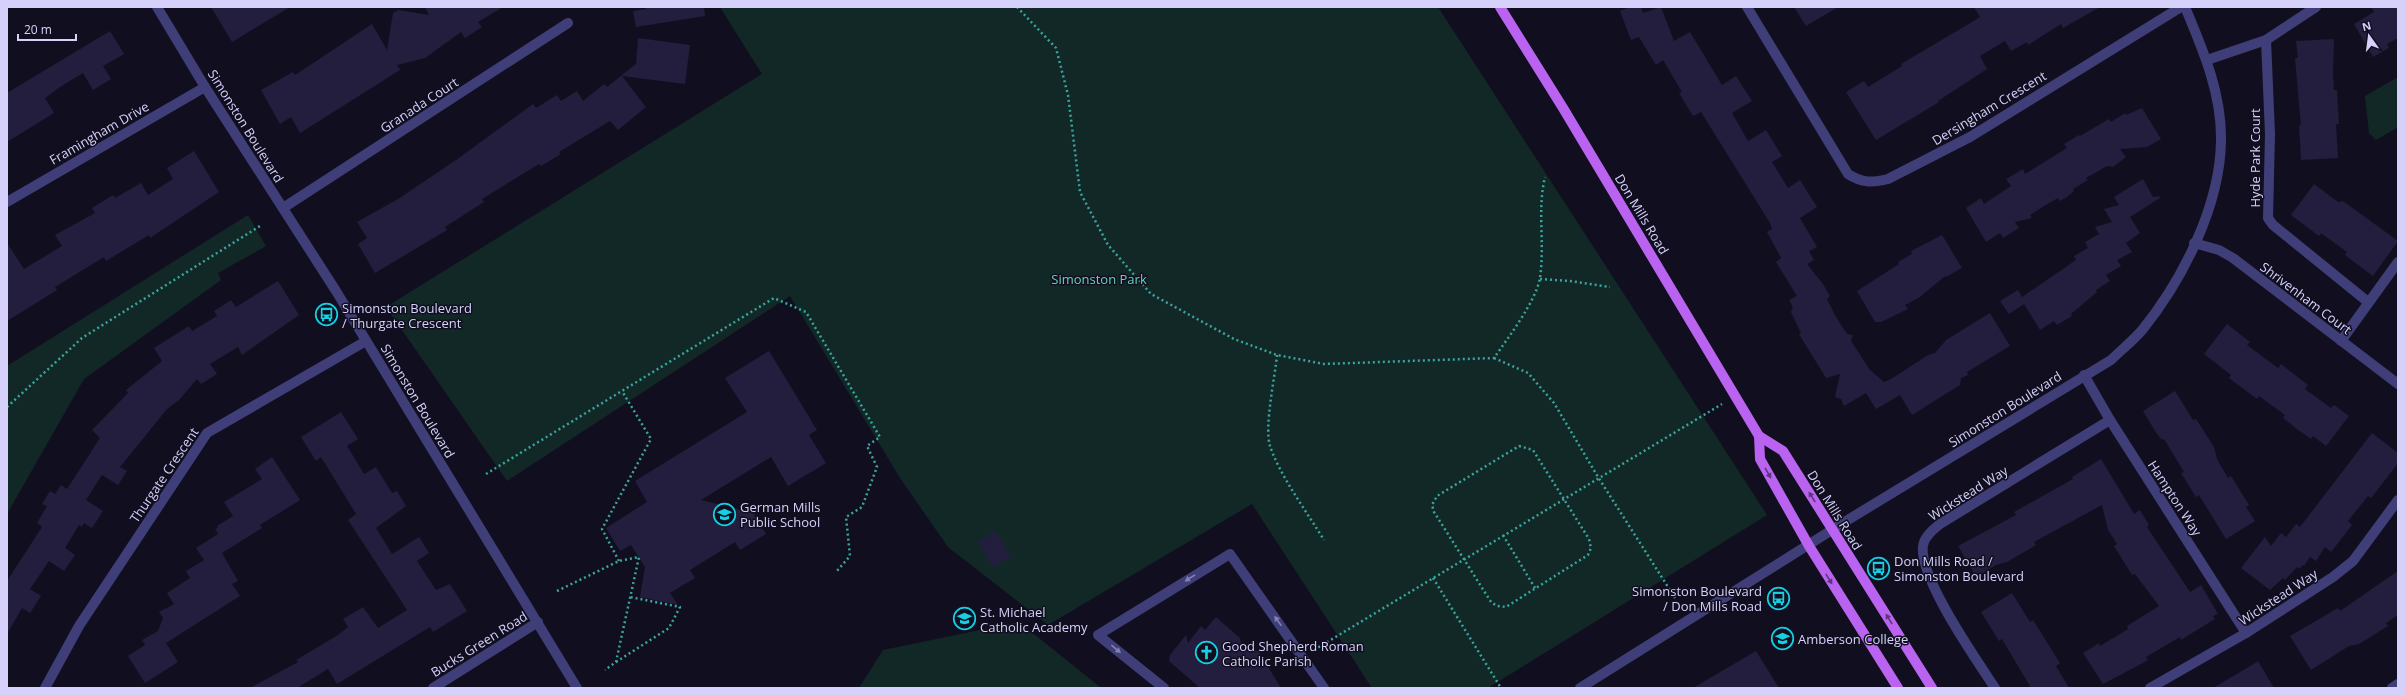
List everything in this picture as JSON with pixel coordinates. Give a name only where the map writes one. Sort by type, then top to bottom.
[{"type":"main road","name":"Don Mills Road","points":[[1500,7],[1567,114],[1736,396],[1759,436],[1760,459],[1809,546],[1898,688]]},
{"type":"main road","name":"Don Mills Road","points":[[1759,436],[1783,451],[1814,499],[1831,531],[1932,688]]},
{"type":"street","name":"Simonston Boulevard","points":[[157,7],[205,87],[366,341],[577,688]]},
{"type":"street","name":"Dersingham Crescent","points":[[1747,7],[1848,174],[1859,180],[1874,183],[1888,179],[1970,137],[2181,7]]},
{"type":"street","name":"Simonston Boulevard","points":[[1580,688],[1831,531],[2084,375],[2111,360],[2142,330],[2176,283],[2194,244],[2216,187],[2221,140],[2216,97],[2207,60],[2185,7]]},
{"type":"street","points":[[2207,60],[2266,40],[2316,7]]},
{"type":"street","name":"Granada Court","points":[[283,208],[568,24]]},
{"type":"street","name":"Hyde Park Court","points":[[2266,40],[2270,134],[2268,218],[2273,225],[2368,302]]},
{"type":"street","name":"Framingham Drive","points":[[7,202],[205,87]]},
{"type":"street","name":"Shrivenham Court","points":[[2194,244],[2219,250],[2233,258],[2398,384]]},
{"type":"street","points":[[2341,340],[2398,262]]},
{"type":"street","name":"Thurgate Crescent","points":[[45,688],[79,626],[207,433],[366,341]]},
{"type":"street","name":"Hampton Way","points":[[2084,375],[2110,420],[2246,633]]},
{"type":"street","name":"Wickstead Way","points":[[1995,688],[1954,625],[1928,575],[1923,555],[1924,543],[1930,532],[1940,524],[2110,420]]},
{"type":"street","name":"Wickstead Way","points":[[2150,688],[2246,633],[2333,577],[2353,561],[2398,500]]},
{"type":"street","points":[[1164,688],[1098,635],[1230,554],[1324,688]]},
{"type":"street","name":"Bucks Green Road","points":[[433,688],[538,622]]},
{"type":"street","points":[[2392,688],[2398,684]]},
{"type":"path","points":[[1017,7],[1056,48],[1068,95],[1080,192],[1108,245],[1151,294],[1234,339],[1277,355],[1324,364],[1494,358],[1528,373],[1554,403],[1598,477],[1674,598]]},
{"type":"path","points":[[1494,358],[1524,315],[1540,279],[1541,194],[1545,177]]},
{"type":"path","points":[[7,407],[82,338],[260,226]]},
{"type":"path","points":[[1540,279],[1570,280],[1610,287]]},
{"type":"path","points":[[486,474],[774,298],[806,312],[880,437],[867,446],[877,467],[862,507],[846,517],[850,556],[836,572]]},
{"type":"path","points":[[1277,355],[1268,428],[1270,445],[1278,463],[1324,540]]},
{"type":"path","points":[[619,561],[602,529],[651,439],[622,391]]},
{"type":"path","points":[[1303,656],[1563,500],[1598,477],[1736,396]]},
{"type":"path","points":[[1519,446],[1533,450],[1563,500],[1589,539],[1591,548],[1588,555],[1506,607],[1497,606],[1491,602],[1463,560],[1434,512],[1432,505],[1437,496],[1519,446]]},
{"type":"path","points":[[1503,535],[1536,588]]},
{"type":"path","points":[[557,591],[619,561],[639,557],[616,662]]},
{"type":"path","points":[[1433,578],[1500,688]]},
{"type":"path","points":[[605,670],[670,628],[680,607],[630,597]]},
{"type":"green space","name":"Simonston Park","points":[[720,7],[1438,7],[1767,515],[1488,688],[1372,688],[1252,504],[1048,625],[948,547],[900,478],[790,296],[507,481],[386,307],[762,74]]},
{"type":"green space","points":[[2398,77],[2398,127],[2376,140],[2369,133],[2365,96]]},
{"type":"green space","points":[[248,215],[266,246],[218,273],[221,280],[84,379],[7,514],[7,366]]},
{"type":"green space","points":[[1019,622],[1100,687],[859,688],[883,650]]},
{"type":"building","points":[[211,7],[290,7],[232,42]]},
{"type":"building","points":[[425,7],[503,7],[478,22],[482,27],[465,38],[461,32],[425,58],[397,65],[400,70],[300,133],[291,117],[280,124],[261,90],[293,72],[295,75],[372,24],[387,50],[393,13],[398,10],[429,15]]},
{"type":"building","points":[[646,7],[704,7],[705,16],[636,27],[633,11],[646,9]]},
{"type":"building","points":[[1630,7],[1641,7],[1643,13],[1661,7],[1674,41],[1690,32],[1722,85],[1736,76],[1752,101],[1732,113],[1748,141],[1766,130],[1782,156],[1772,162],[1788,188],[1800,180],[1817,207],[1800,218],[1817,247],[1809,251],[1814,260],[1807,264],[1823,284],[1830,296],[1827,299],[1836,317],[1847,334],[1853,335],[1851,341],[1870,370],[1884,382],[1891,379],[1928,355],[1935,353],[1946,340],[1990,313],[2010,346],[1967,372],[1968,375],[1961,378],[1960,385],[1912,415],[1900,395],[1876,409],[1866,393],[1844,406],[1841,399],[1835,397],[1840,374],[1826,378],[1799,334],[1801,333],[1791,312],[1793,307],[1789,300],[1797,296],[1776,262],[1781,258],[1767,232],[1772,229],[1770,223],[1701,112],[1693,116],[1679,93],[1682,92],[1663,60],[1656,65],[1639,37],[1631,40],[1620,11]]},
{"type":"building","points":[[1794,7],[1838,7],[1806,26]]},
{"type":"building","points":[[1974,7],[2100,7],[2063,28],[2061,24],[2028,45],[2027,42],[2011,51],[2005,41],[1980,56],[1987,69],[1938,101],[1939,102],[1876,140],[1846,92],[1864,81],[1868,87],[1902,66],[1901,64],[1977,19],[1980,17]]},
{"type":"building","points":[[2371,7],[2398,7],[2398,38],[2387,44],[2389,48],[2373,57],[2354,24],[2374,12]]},
{"type":"building","points":[[110,31],[124,54],[103,66],[111,79],[93,90],[83,73],[45,98],[54,113],[7,142],[7,93]]},
{"type":"building","points":[[638,38],[690,45],[685,84],[622,76],[646,107],[618,130],[610,121],[559,152],[561,154],[541,166],[539,164],[482,199],[484,202],[445,227],[447,230],[375,273],[358,244],[367,238],[357,222],[398,199],[456,160],[533,104],[536,108],[557,95],[561,101],[577,91],[583,101],[604,84],[607,87],[636,64]]},
{"type":"building","points":[[2334,39],[2334,90],[2337,90],[2339,124],[2336,124],[2338,158],[2301,160],[2299,125],[2301,126],[2295,58],[2298,58],[2296,41]]},
{"type":"building","points":[[2142,108],[2161,139],[2147,147],[2120,149],[2126,157],[2113,167],[2107,166],[2086,178],[2088,180],[2073,189],[2074,191],[2067,197],[2060,201],[2058,198],[2044,206],[2030,215],[2032,218],[2015,222],[2019,228],[2003,238],[2000,233],[1986,242],[1966,208],[1981,198],[1984,204],[2011,186],[2006,179],[2023,169],[2025,174],[2067,148],[2064,144],[2079,135],[2080,136],[2109,119],[2111,122],[2125,113],[2126,115]]},
{"type":"building","points":[[194,151],[219,192],[150,238],[149,235],[106,261],[104,257],[55,287],[57,290],[7,321],[7,243],[24,269],[62,246],[55,235],[95,213],[92,208],[113,195],[115,198],[141,183],[148,195],[173,179],[167,168]]},
{"type":"building","points":[[2143,179],[2153,197],[2159,196],[2160,198],[2130,217],[2140,233],[2126,243],[2132,252],[2117,260],[2121,266],[2106,275],[2110,281],[2096,290],[2097,292],[2071,314],[2072,316],[2057,325],[2054,321],[2040,330],[2024,304],[2009,314],[2000,301],[2018,290],[2022,297],[2076,260],[2074,256],[2088,248],[2085,242],[2099,234],[2095,227],[2112,222],[2104,209],[2119,205],[2114,197]]},
{"type":"building","points":[[2314,184],[2338,202],[2343,201],[2398,241],[2373,276],[2345,255],[2347,252],[2321,233],[2319,236],[2291,215]]},
{"type":"building","points":[[1942,235],[1962,268],[1946,277],[1945,276],[1920,297],[1905,305],[1908,309],[1881,322],[1875,322],[1857,291],[1899,264],[1898,262],[1912,254],[1911,251]]},
{"type":"building","points":[[278,281],[299,315],[242,355],[238,347],[210,364],[217,374],[201,384],[197,379],[179,400],[167,409],[120,467],[127,471],[118,485],[102,475],[86,500],[103,511],[92,528],[84,523],[82,527],[79,525],[65,548],[75,555],[64,571],[49,561],[30,589],[41,596],[30,613],[22,608],[7,634],[7,581],[42,527],[37,523],[47,506],[42,504],[50,491],[55,494],[61,485],[67,489],[100,438],[92,430],[128,393],[126,390],[162,361],[154,348],[189,326],[192,331],[217,316],[214,311],[231,300],[236,307]]},
{"type":"building","points":[[2227,324],[2250,342],[2247,345],[2278,368],[2281,364],[2308,385],[2305,389],[2331,408],[2334,405],[2349,416],[2326,446],[2313,436],[2311,439],[2283,418],[2285,415],[2259,396],[2257,399],[2229,378],[2231,375],[2204,354]]},
{"type":"building","points":[[769,351],[817,430],[809,435],[826,463],[788,486],[771,457],[701,500],[753,513],[766,534],[740,550],[735,542],[690,570],[695,578],[670,593],[678,605],[640,597],[645,567],[631,545],[620,551],[606,528],[647,502],[635,481],[747,412],[725,378]]},
{"type":"building","points":[[2175,391],[2193,420],[2196,419],[2214,447],[2217,459],[2228,478],[2231,476],[2249,505],[2246,507],[2255,521],[2226,539],[2199,495],[2196,497],[2181,473],[2184,472],[2164,439],[2162,440],[2157,434],[2143,411]]},
{"type":"building","points":[[341,412],[358,439],[347,446],[364,474],[376,467],[392,493],[397,491],[406,506],[376,528],[392,554],[419,537],[429,553],[417,561],[436,590],[450,584],[467,611],[433,632],[430,627],[337,684],[328,669],[297,688],[250,688],[298,662],[296,660],[338,635],[348,627],[343,619],[363,607],[378,628],[407,610],[348,520],[356,514],[321,457],[316,461],[301,437]]},
{"type":"building","points":[[2372,433],[2398,453],[2398,463],[2371,498],[2368,496],[2348,521],[2352,525],[2331,552],[2325,547],[2316,561],[2310,557],[2304,566],[2303,565],[2299,569],[2297,567],[2285,580],[2283,578],[2270,590],[2241,568],[2265,537],[2271,546],[2281,533],[2286,537],[2296,524],[2300,527]]},
{"type":"building","points":[[272,457],[300,500],[260,525],[262,528],[222,553],[238,581],[232,584],[240,596],[166,643],[178,662],[145,683],[128,656],[145,645],[142,640],[158,631],[163,618],[159,612],[174,604],[167,593],[190,578],[186,571],[204,560],[196,548],[218,534],[215,529],[218,528],[217,526],[233,516],[224,502],[262,479],[255,469]]},
{"type":"building","points":[[2101,459],[2134,514],[2140,510],[2149,525],[2147,527],[2190,592],[2201,585],[2218,614],[2213,616],[2215,619],[2181,640],[2180,637],[2146,657],[2148,660],[2103,684],[2083,653],[2099,643],[2100,646],[2128,629],[2127,626],[2159,606],[2135,574],[2132,575],[2114,546],[2117,544],[2108,530],[2102,505],[2034,542],[2036,545],[2007,562],[1996,565],[1976,577],[1958,546],[2016,515],[2014,512],[2073,479],[2072,477]]},
{"type":"building","points":[[995,531],[1011,556],[993,567],[978,542]]},
{"type":"building","points":[[2398,571],[2398,615],[2386,623],[2388,626],[2359,644],[2349,646],[2311,670],[2290,636],[2338,608],[2340,611]]},
{"type":"building","points":[[2012,593],[2030,622],[2033,620],[2060,663],[2056,666],[2069,688],[2031,688],[2002,639],[1999,641],[1981,612]]},
{"type":"building","name":"Good Shepherd Roman Catholic Parish","points":[[1216,617],[1240,638],[1243,651],[1253,649],[1259,652],[1281,688],[1200,688],[1169,661],[1170,655],[1186,635],[1188,643],[1201,626],[1205,630]]},
{"type":"building","points":[[1756,651],[1779,688],[1693,688]]},
{"type":"building","points":[[2258,661],[2274,688],[2213,688],[2252,665]]},
{"type":"place","name":"Simonston Boulevard / Thurgate Crescent","points":[[326,315]]},
{"type":"place","name":"German Mills Public School","points":[[725,514]]},
{"type":"place","name":"Don Mills Road / Simonston Boulevard","points":[[1878,568]]},
{"type":"place","name":"Simonston Boulevard / Don Mills Road","points":[[1778,598]]},
{"type":"place","name":"St. Michael Catholic Academy","points":[[964,619]]},
{"type":"place","name":"Amberson College","points":[[1783,639]]},
{"type":"place","name":"Good Shepherd Roman Catholic Parish","points":[[1207,653]]}]
